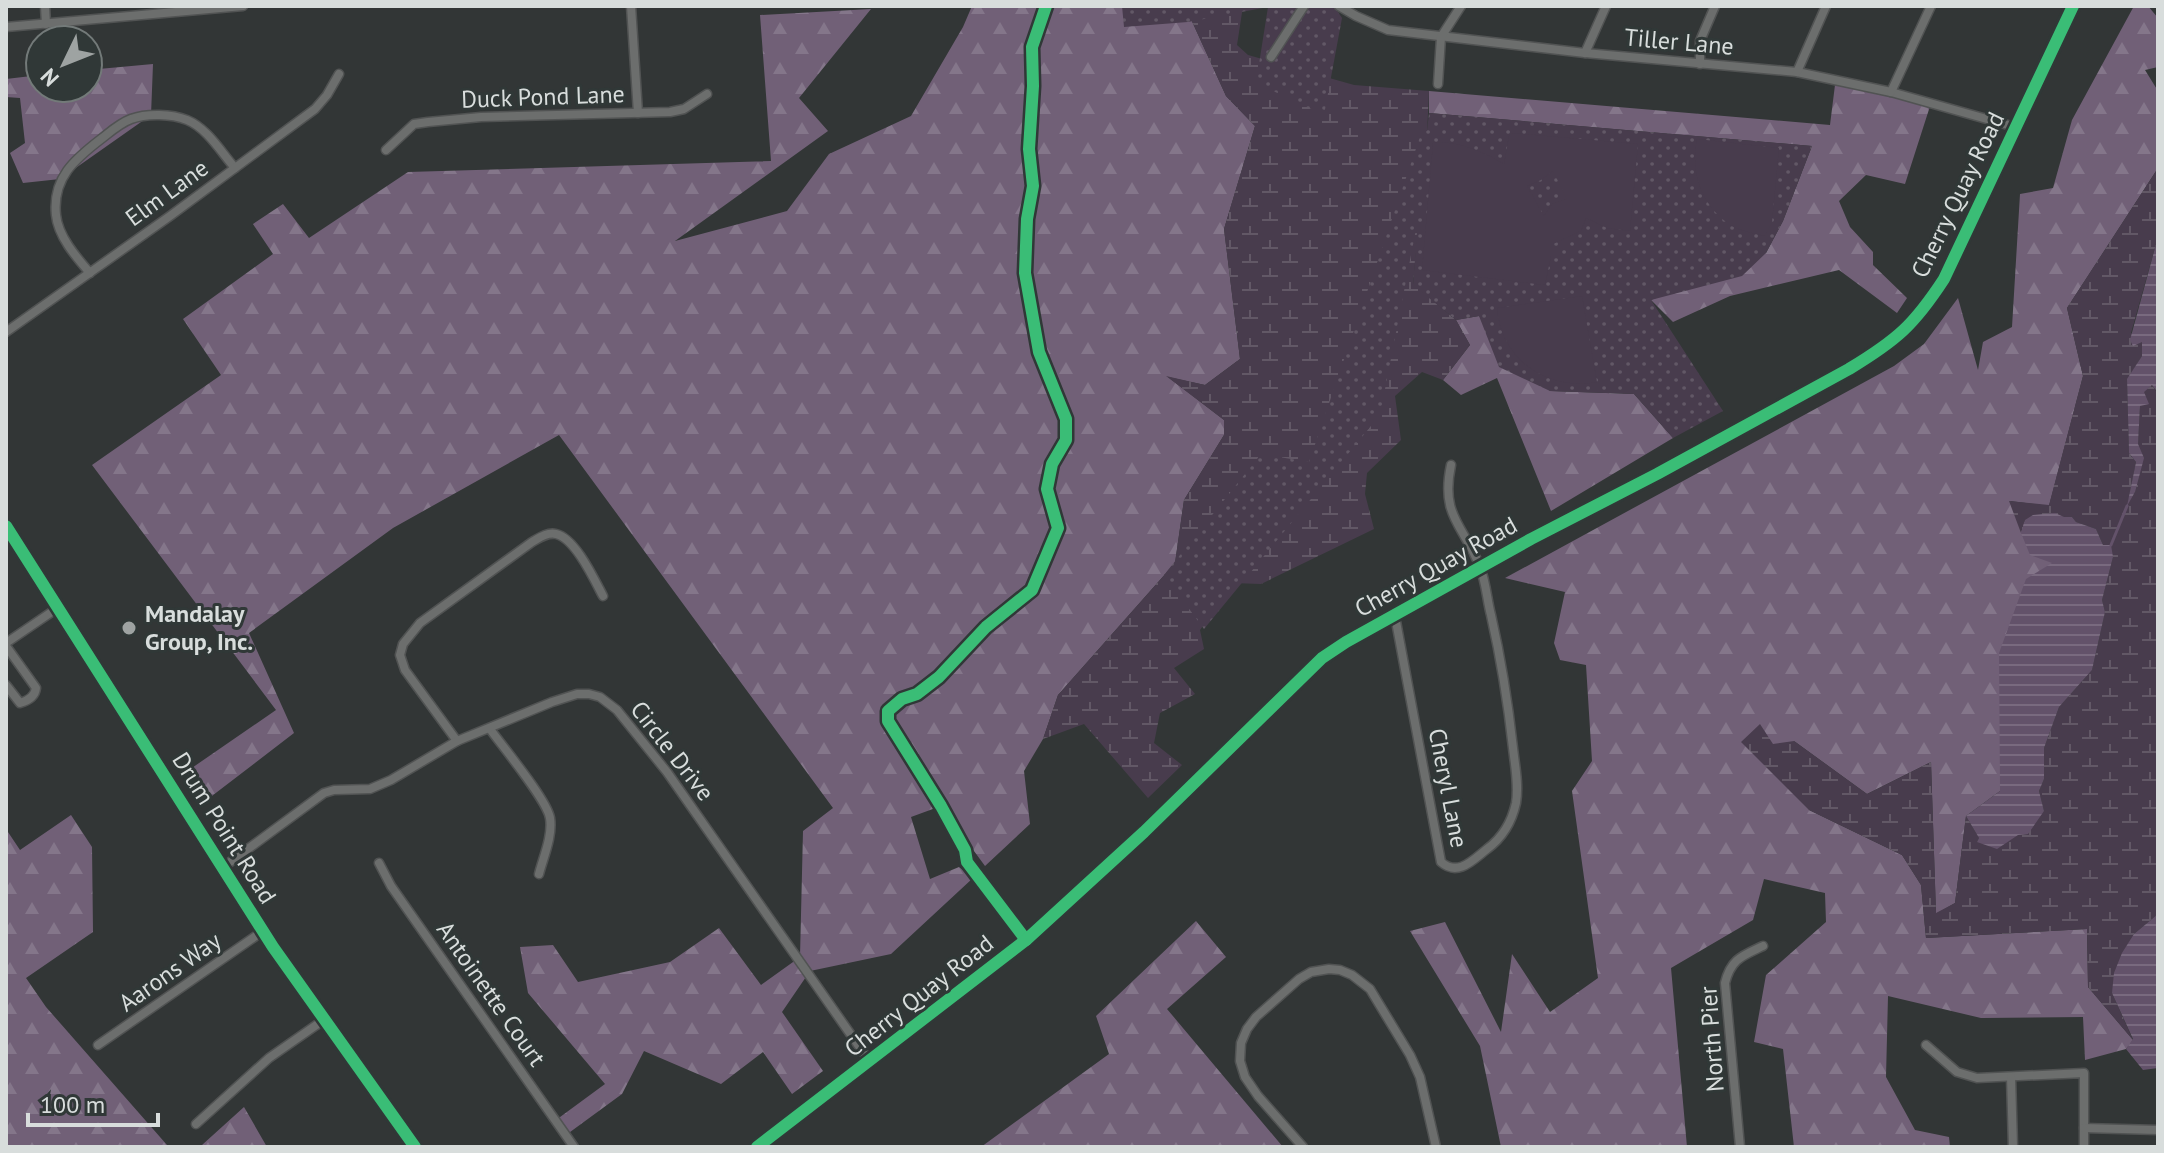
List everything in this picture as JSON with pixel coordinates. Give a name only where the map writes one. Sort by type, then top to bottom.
[{"type":"street","points":[[45,6],[46,24],[243,6]]},
{"type":"street","points":[[631,6],[638,113]]},
{"type":"street","points":[[1271,57],[1304,6]]},
{"type":"street","name":"Tiller Lane","points":[[1339,6],[1388,30],[1585,53],[1797,72],[1891,92],[2015,127]]},
{"type":"street","points":[[1438,84],[1441,37],[1461,6]]},
{"type":"street","points":[[1585,53],[1606,6]]},
{"type":"street","points":[[1700,64],[1700,41],[1715,6]]},
{"type":"street","points":[[1797,72],[1826,6]]},
{"type":"street","points":[[1891,92],[1931,6]]},
{"type":"street","name":"Cherry Quay Road","points":[[757,1147],[1014,950],[1085,887],[1322,658],[1480,568],[1849,369],[1902,334],[1926,308],[1944,279],[2073,6]]},
{"type":"street","name":"Elm Lane","points":[[6,332],[315,109],[339,74]]},
{"type":"street","name":"Duck Pond Lane","points":[[386,150],[414,124],[481,117],[670,112],[684,109],[707,94]]},
{"type":"street","points":[[90,273],[60,229],[55,206],[58,190],[73,161],[109,133],[137,117],[189,121],[202,129],[235,168]]},
{"type":"street","points":[[1451,465],[1446,486],[1451,513],[1480,568]]},
{"type":"street","name":"Drum Point Road","points":[[6,526],[263,931],[415,1147]]},
{"type":"street","points":[[457,741],[405,670],[400,655],[403,644],[420,623],[532,542],[551,533],[559,534],[568,541],[603,596]]},
{"type":"street","name":"Cheryl Lane","points":[[1395,616],[1441,862],[1447,868],[1457,868],[1466,865],[1493,844],[1511,819],[1516,802],[1517,779],[1507,699],[1480,568]]},
{"type":"street","points":[[6,685],[20,703],[27,701],[36,691],[6,644],[59,607]]},
{"type":"street","name":"Circle Drive","points":[[222,868],[324,793],[370,789],[457,741],[552,702],[577,694],[600,697],[617,710],[667,772],[870,1062]]},
{"type":"street","points":[[490,729],[541,799],[550,818],[548,842],[539,874]]},
{"type":"street","name":"Antoinette Court","points":[[379,863],[391,886],[574,1147]]},
{"type":"street","name":"Aarons Way","points":[[98,1045],[263,931]]},
{"type":"street","name":"North Pier","points":[[1740,1147],[1725,983],[1729,970],[1740,957],[1763,946]]},
{"type":"street","points":[[1303,1147],[1245,1077],[1240,1061],[1241,1043],[1256,1017],[1299,979],[1311,972],[1329,969],[1352,975],[1370,989],[1410,1055],[1420,1077],[1436,1147]]},
{"type":"street","points":[[196,1124],[269,1058],[325,1019]]},
{"type":"street","points":[[1926,1045],[1957,1072],[1977,1078],[2084,1073],[2084,1147]]},
{"type":"street","points":[[2011,1077],[2013,1147]]},
{"type":"street","points":[[2084,1128],[2158,1130]]},
{"type":"green space","points":[[972,6],[1185,6],[1226,96],[1255,126],[1224,229],[1240,359],[1205,385],[1168,377],[1224,420],[1224,435],[1184,500],[1175,563],[1058,695],[1043,739],[1024,771],[1030,824],[985,866],[941,806],[911,817],[930,879],[959,867],[973,878],[891,954],[810,971],[782,1012],[823,1071],[792,1094],[763,1052],[721,1084],[644,1051],[622,1094],[566,1135],[556,1120],[605,1084],[528,993],[520,947],[553,945],[578,982],[670,962],[719,928],[761,985],[800,957],[803,831],[833,808],[559,435],[393,528],[249,633],[294,733],[204,802],[186,772],[276,710],[92,465],[221,375],[183,319],[273,254],[253,224],[283,204],[309,238],[408,172],[771,161],[760,15],[871,9],[799,98],[828,131],[675,241],[787,211],[829,154],[911,116]]},
{"type":"green space","points":[[1122,6],[1334,6],[1342,18],[1324,115],[1256,83],[1268,7],[1188,22],[1124,27]]},
{"type":"green space","points":[[1185,6],[1243,6],[1237,45],[1248,55],[1354,85],[1429,91],[1413,284],[1456,320],[1470,345],[1443,380],[1422,372],[1395,396],[1401,440],[1367,473],[1365,494],[1374,529],[1261,584],[1233,583],[1200,630],[1204,649],[1174,668],[1195,694],[1160,713],[1154,743],[1182,765],[1148,798],[1084,724],[1043,739],[1058,695],[1175,563],[1184,500],[1224,435],[1224,420],[1166,376],[1205,385],[1240,359],[1224,229],[1255,126],[1226,96]]},
{"type":"green space","points":[[2134,6],[2148,6],[2158,18],[2158,67],[2145,70],[2158,91],[2158,168],[2067,308],[2083,376],[2049,506],[2010,501],[2053,563],[2000,653],[2000,791],[1966,816],[1955,903],[1936,914],[1931,762],[1867,794],[1794,741],[1809,810],[1902,855],[1921,885],[1926,938],[2087,929],[2088,987],[2133,1040],[2126,1049],[2085,1060],[2083,1017],[1981,1018],[1888,996],[1886,1077],[1915,1130],[1949,1137],[1950,1147],[1794,1147],[1783,1049],[1754,1042],[1766,975],[1826,922],[1825,893],[1764,879],[1753,920],[1671,968],[1687,1147],[1501,1147],[1480,1046],[1410,931],[1445,922],[1501,1032],[1512,954],[1550,1012],[1598,978],[1572,791],[1592,761],[1586,665],[1560,660],[1554,643],[1565,592],[1505,578],[1894,366],[1924,344],[1958,298],[1978,370],[1983,342],[2012,327],[2020,194],[2053,188],[2072,120]]},
{"type":"green space","points":[[153,64],[151,115],[60,179],[23,183],[10,153],[25,143],[20,98],[6,97],[6,79],[24,77],[24,104],[104,104],[104,69]]},
{"type":"green space","points":[[1836,77],[1932,100],[1905,184],[1866,175],[1839,201],[1850,227],[1873,252],[1873,265],[1907,298],[1897,313],[1839,270],[1730,296],[1673,322],[1651,300],[1766,253],[1783,221],[1812,146],[1429,113],[1429,91],[1830,125]]},
{"type":"green space","points":[[1429,113],[1812,146],[1783,221],[1766,253],[1742,276],[1651,300],[1723,411],[1673,438],[1634,394],[1550,391],[1499,367],[1479,316],[1456,320],[1413,285],[1418,219],[1380,415],[1204,629],[1164,575],[1261,454],[1309,462],[1422,131],[1427,131]]},
{"type":"green space","points":[[1512,133],[1638,144],[1630,231],[1607,228],[1586,218],[1581,231],[1551,245],[1545,285],[1422,270],[1433,143],[1461,145],[1504,164]],"holes":[[[1553,171],[1567,199],[1552,204],[1544,216],[1527,186]]]},
{"type":"green space","points":[[1697,139],[1779,148],[1772,222],[1765,236],[1733,226],[1711,207],[1697,175]]},
{"type":"green space","points":[[2158,168],[2158,237],[2131,333],[2142,341],[2142,356],[2127,380],[2129,453],[2136,462],[2128,503],[2135,492],[2140,406],[2144,391],[2152,385],[2158,394],[2158,914],[2134,934],[2112,993],[2133,1040],[2088,987],[2087,929],[1926,938],[1921,885],[1902,855],[1809,810],[1741,742],[1760,724],[1773,744],[1794,741],[1867,794],[1931,762],[1936,913],[1955,903],[1966,816],[1979,838],[1977,842],[2044,811],[2039,791],[2044,779],[2044,748],[2059,707],[2092,670],[2105,612],[2102,600],[2113,557],[2096,529],[2076,522],[2072,517],[2025,520],[2021,533],[2009,501],[2049,505],[2083,376],[2067,308]]},
{"type":"green space","points":[[1582,296],[1597,382],[1561,382],[1544,376],[1517,357],[1500,326],[1497,308]]},
{"type":"green space","points":[[1479,316],[1550,391],[1634,394],[1673,438],[1551,511],[1497,378],[1461,395],[1443,380],[1470,345],[1456,320]]},
{"type":"green space","points":[[71,815],[92,847],[93,932],[26,978],[46,1007],[167,1145],[202,1145],[244,1107],[267,1147],[6,1147],[6,829],[20,850]]},
{"type":"green space","points":[[1196,921],[1226,957],[1167,1009],[1283,1147],[981,1147],[1109,1054],[1096,1016]]},
{"type":"shaded area","points":[[2158,237],[2158,393],[2152,385],[2144,392],[2149,404],[2140,406],[2138,444],[2144,458],[2135,492],[2127,506],[2136,462],[2129,453],[2127,379],[2142,356],[2142,342],[2133,346],[2130,340]]},
{"type":"shaded area","points":[[2055,513],[2072,517],[2076,522],[2096,529],[2103,545],[2111,545],[2113,557],[2102,600],[2105,612],[2092,670],[2059,707],[2044,748],[2044,779],[2039,791],[2044,811],[2028,834],[2018,835],[1997,849],[1977,842],[1979,838],[1966,816],[2000,791],[1999,653],[2026,579],[2052,563],[2030,555],[2021,533],[2025,520],[2033,515]]},
{"type":"shaded area","points":[[2158,914],[2158,1068],[2143,1070],[2126,1049],[2133,1039],[2112,993],[2114,973],[2122,953],[2134,934]]},
{"type":"waterway","points":[[2111,545],[2127,506]]},
{"type":"cycle path","points":[[1026,940],[967,862],[965,850],[941,806],[888,721],[888,711],[939,677],[986,627],[1032,590],[1058,528],[1047,489],[1052,464],[1066,440],[1066,419],[1039,352],[1025,273],[1027,219],[1033,186],[1029,149],[1032,47],[1046,6]]},
{"type":"cycle path","points":[[757,1147],[1026,940],[1144,832],[1322,658],[1531,539],[1849,369],[1903,330],[1944,279],[2073,6]]},
{"type":"cycle path","points":[[6,526],[273,947],[415,1147]]},
{"type":"place","name":"Mandalay Group, Inc.","points":[[129,628]]}]
